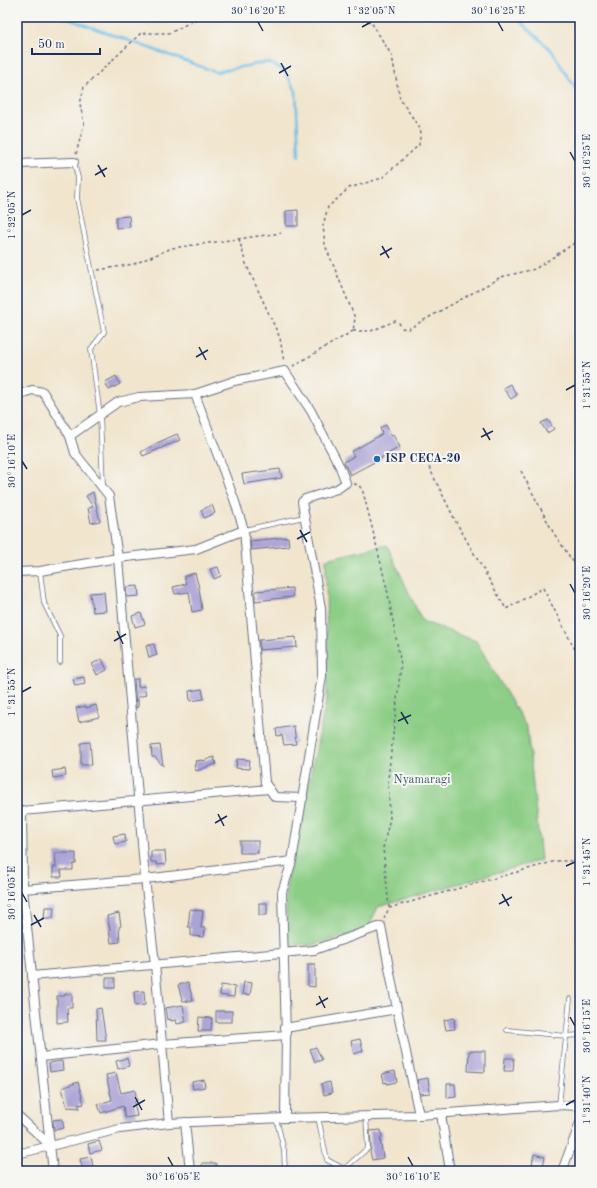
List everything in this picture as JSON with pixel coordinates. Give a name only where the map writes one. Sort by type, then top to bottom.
[{"type":"street","points":[[17,164],[74,162]]},
{"type":"street","points":[[70,436],[118,402],[139,397],[195,394],[234,381],[285,371],[311,411],[340,467],[346,483],[337,489],[305,499],[302,502],[321,608],[322,676],[292,861],[282,892],[286,1031],[285,1118]]},
{"type":"street","points":[[17,395],[32,390],[43,392],[70,436],[75,452],[109,496],[118,558],[145,879],[155,964],[169,1123]]},
{"type":"street","points":[[195,394],[244,530],[265,783],[275,797],[302,798]]},
{"type":"street","points":[[17,572],[40,571],[118,558],[196,549],[244,530]]},
{"type":"street","points":[[53,1171],[32,976],[21,906],[23,889],[22,811],[269,788]]},
{"type":"street","points":[[23,889],[145,879],[292,861]]},
{"type":"street","points":[[32,976],[314,950],[381,926],[419,1116]]},
{"type":"street","points":[[41,1058],[286,1031],[397,1009]]},
{"type":"street","points":[[17,1154],[120,1129],[169,1123],[276,1118],[419,1116],[559,1105],[580,1106]]},
{"type":"street","points":[[441,1114],[450,1171]]},
{"type":"street","points":[[17,1115],[50,1145]]},
{"type":"street","points":[[185,1122],[190,1171]]},
{"type":"street","points":[[562,1171],[580,1123]]},
{"type":"lane","points":[[74,162],[78,178],[77,198],[104,332],[91,349],[100,415],[103,489]]},
{"type":"lane","points":[[244,530],[304,518]]},
{"type":"lane","points":[[40,571],[44,603],[60,636],[60,662]]},
{"type":"lane","points":[[559,1105],[570,999]]},
{"type":"lane","points":[[507,1030],[566,1036],[580,1035]]},
{"type":"lane","points":[[318,1117],[327,1160],[344,1169],[368,1148],[366,1116]]},
{"type":"lane","points":[[276,1118],[284,1150],[285,1171]]},
{"type":"path","points":[[74,162],[84,124],[80,104],[84,87],[141,33],[170,32],[202,17]]},
{"type":"path","points":[[353,331],[355,318],[325,245],[323,225],[328,207],[349,188],[382,178],[419,145],[421,130],[400,99],[392,56],[373,24],[364,17]]},
{"type":"path","points":[[92,270],[134,264],[172,248],[281,233]]},
{"type":"path","points":[[239,239],[246,264],[280,338],[285,371],[353,331],[371,331],[395,321],[399,323],[402,328],[408,329],[501,277],[535,269],[579,240]]},
{"type":"path","points":[[422,451],[456,522],[506,609],[543,588],[580,659]]},
{"type":"path","points":[[522,471],[553,532],[580,572]]},
{"type":"path","points":[[346,483],[359,485],[363,492],[386,589],[401,665],[388,779],[390,818],[384,848],[389,908],[381,926]]},
{"type":"path","points":[[389,908],[556,860],[580,861]]},
{"type":"green space","name":"Nyamaragi","points":[[387,545],[422,621],[476,641],[527,728],[541,860],[378,907],[367,930],[312,945],[287,944],[286,887],[327,698],[326,559]]},
{"type":"building","points":[[298,210],[298,226],[286,226],[286,211]]},
{"type":"building","points":[[129,216],[130,227],[116,228],[116,217]]},
{"type":"building","points":[[116,376],[120,384],[109,390],[105,382]]},
{"type":"building","points":[[510,384],[517,395],[511,399],[503,388]]},
{"type":"building","points":[[548,420],[554,429],[547,433],[541,423]]},
{"type":"building","points":[[386,425],[391,436],[393,435],[400,447],[350,475],[344,462],[354,456],[351,452],[382,434],[380,428]]},
{"type":"building","points":[[177,434],[180,440],[143,456],[141,452]]},
{"type":"building","points":[[280,469],[282,478],[244,484],[242,474]]},
{"type":"building","points":[[93,492],[100,521],[91,523],[88,508],[93,507],[86,496]]},
{"type":"building","points":[[212,505],[215,513],[204,518],[201,510]]},
{"type":"building","points":[[288,537],[289,546],[251,550],[250,541]]},
{"type":"building","points":[[218,567],[221,576],[214,579],[210,569]]},
{"type":"building","points":[[195,573],[202,610],[192,612],[189,592],[175,594],[173,587],[186,584],[184,576]]},
{"type":"building","points":[[138,586],[139,596],[127,597],[126,587]]},
{"type":"building","points":[[292,588],[293,597],[255,601],[255,591]]},
{"type":"building","points":[[104,592],[106,611],[93,612],[90,593]]},
{"type":"building","points":[[141,613],[145,624],[135,627],[132,616]]},
{"type":"building","points":[[296,637],[297,647],[259,650],[259,640]]},
{"type":"building","points":[[154,644],[157,655],[149,658],[146,646]]},
{"type":"building","points":[[102,659],[107,670],[97,675],[92,664]]},
{"type":"building","points":[[84,677],[85,684],[75,686],[73,679]]},
{"type":"building","points":[[134,679],[138,679],[138,687],[144,686],[146,695],[138,697],[138,707],[136,708]]},
{"type":"building","points":[[202,689],[204,699],[190,701],[189,691]]},
{"type":"building","points":[[96,705],[99,717],[79,722],[76,708],[86,706],[86,708]]},
{"type":"building","points":[[294,726],[296,744],[284,745],[282,735],[277,736],[276,729]]},
{"type":"building","points":[[90,742],[92,765],[81,765],[81,743]]},
{"type":"building","points":[[160,745],[163,766],[155,757],[152,757],[151,746]]},
{"type":"building","points":[[214,757],[216,764],[196,771],[194,765],[196,764],[195,761],[203,761]]},
{"type":"building","points":[[237,759],[250,760],[249,769],[236,768]]},
{"type":"building","points":[[65,769],[66,776],[53,778],[52,771]]},
{"type":"building","points":[[125,834],[126,842],[115,844],[113,836]]},
{"type":"building","points":[[240,841],[258,841],[258,853],[240,853]]},
{"type":"building","points":[[151,851],[165,851],[166,864],[157,865],[156,862],[151,862]]},
{"type":"building","points":[[55,853],[76,853],[76,864],[73,864],[73,870],[61,870],[62,877],[53,877],[53,867],[56,867]]},
{"type":"building","points":[[259,903],[267,903],[267,915],[259,915]]},
{"type":"building","points":[[45,907],[54,907],[53,918],[44,918]]},
{"type":"building","points":[[190,909],[203,911],[201,928],[205,928],[204,937],[191,936],[191,927],[188,927]]},
{"type":"building","points":[[119,913],[121,926],[119,927],[120,942],[111,943],[107,916]]},
{"type":"building","points":[[308,964],[315,964],[315,987],[308,986]]},
{"type":"building","points":[[106,978],[115,978],[115,988],[106,988]]},
{"type":"building","points":[[188,982],[193,1000],[183,1002],[178,985]]},
{"type":"building","points":[[244,982],[252,983],[250,995],[242,994]]},
{"type":"building","points":[[221,985],[235,987],[234,997],[220,995]]},
{"type":"building","points":[[144,991],[145,1005],[135,1006],[134,992]]},
{"type":"building","points":[[65,994],[72,994],[72,1008],[67,1008],[68,1022],[57,1023],[57,996],[65,996]]},
{"type":"building","points":[[183,1005],[186,1022],[177,1024],[176,1020],[167,1020],[165,1008]]},
{"type":"building","points":[[101,1008],[106,1040],[97,1040],[96,1009]]},
{"type":"building","points":[[216,1011],[232,1011],[232,1022],[216,1022]]},
{"type":"building","points":[[199,1017],[212,1018],[211,1031],[198,1031]]},
{"type":"building","points":[[454,1018],[455,1029],[446,1030],[444,1020]]},
{"type":"building","points":[[360,1039],[363,1051],[354,1054],[351,1041]]},
{"type":"building","points":[[316,1047],[322,1060],[315,1062],[310,1049]]},
{"type":"building","points":[[469,1051],[485,1051],[485,1072],[468,1071]]},
{"type":"building","points":[[127,1058],[129,1066],[118,1069],[116,1061]]},
{"type":"building","points":[[505,1058],[514,1058],[513,1071],[504,1071]]},
{"type":"building","points":[[62,1061],[63,1070],[50,1072],[49,1063]]},
{"type":"building","points":[[395,1071],[397,1082],[387,1084],[387,1082],[384,1083],[382,1074]]},
{"type":"building","points":[[116,1073],[121,1093],[135,1090],[137,1101],[134,1102],[137,1116],[125,1118],[123,1106],[101,1113],[98,1104],[112,1100],[106,1075]]},
{"type":"building","points":[[428,1078],[430,1093],[420,1094],[417,1080]]},
{"type":"building","points":[[204,1080],[205,1087],[193,1089],[192,1082]]},
{"type":"building","points":[[78,1082],[84,1104],[78,1105],[80,1108],[67,1107],[62,1088]]},
{"type":"building","points":[[330,1082],[332,1093],[324,1095],[321,1084]]},
{"type":"building","points":[[447,1084],[455,1084],[456,1097],[447,1098]]},
{"type":"building","points":[[62,1119],[64,1128],[54,1130],[53,1120]]},
{"type":"building","points":[[381,1130],[382,1138],[380,1138],[383,1158],[372,1160],[370,1151],[370,1131]]},
{"type":"building","points":[[99,1141],[102,1150],[90,1153],[88,1144]]},
{"type":"building","points":[[534,1154],[545,1157],[543,1166],[532,1164]]},
{"type":"building","points":[[91,1157],[94,1171],[83,1171],[80,1159]]},
{"type":"building","points":[[202,1163],[216,1163],[217,1171],[203,1171]]},
{"type":"waterway","points":[[63,17],[216,72],[267,62],[284,70],[296,91],[299,156]]},
{"type":"waterway","points":[[516,17],[552,51],[580,96]]},
{"type":"place","name":"ISP CECA-20","points":[[377,459]]}]
